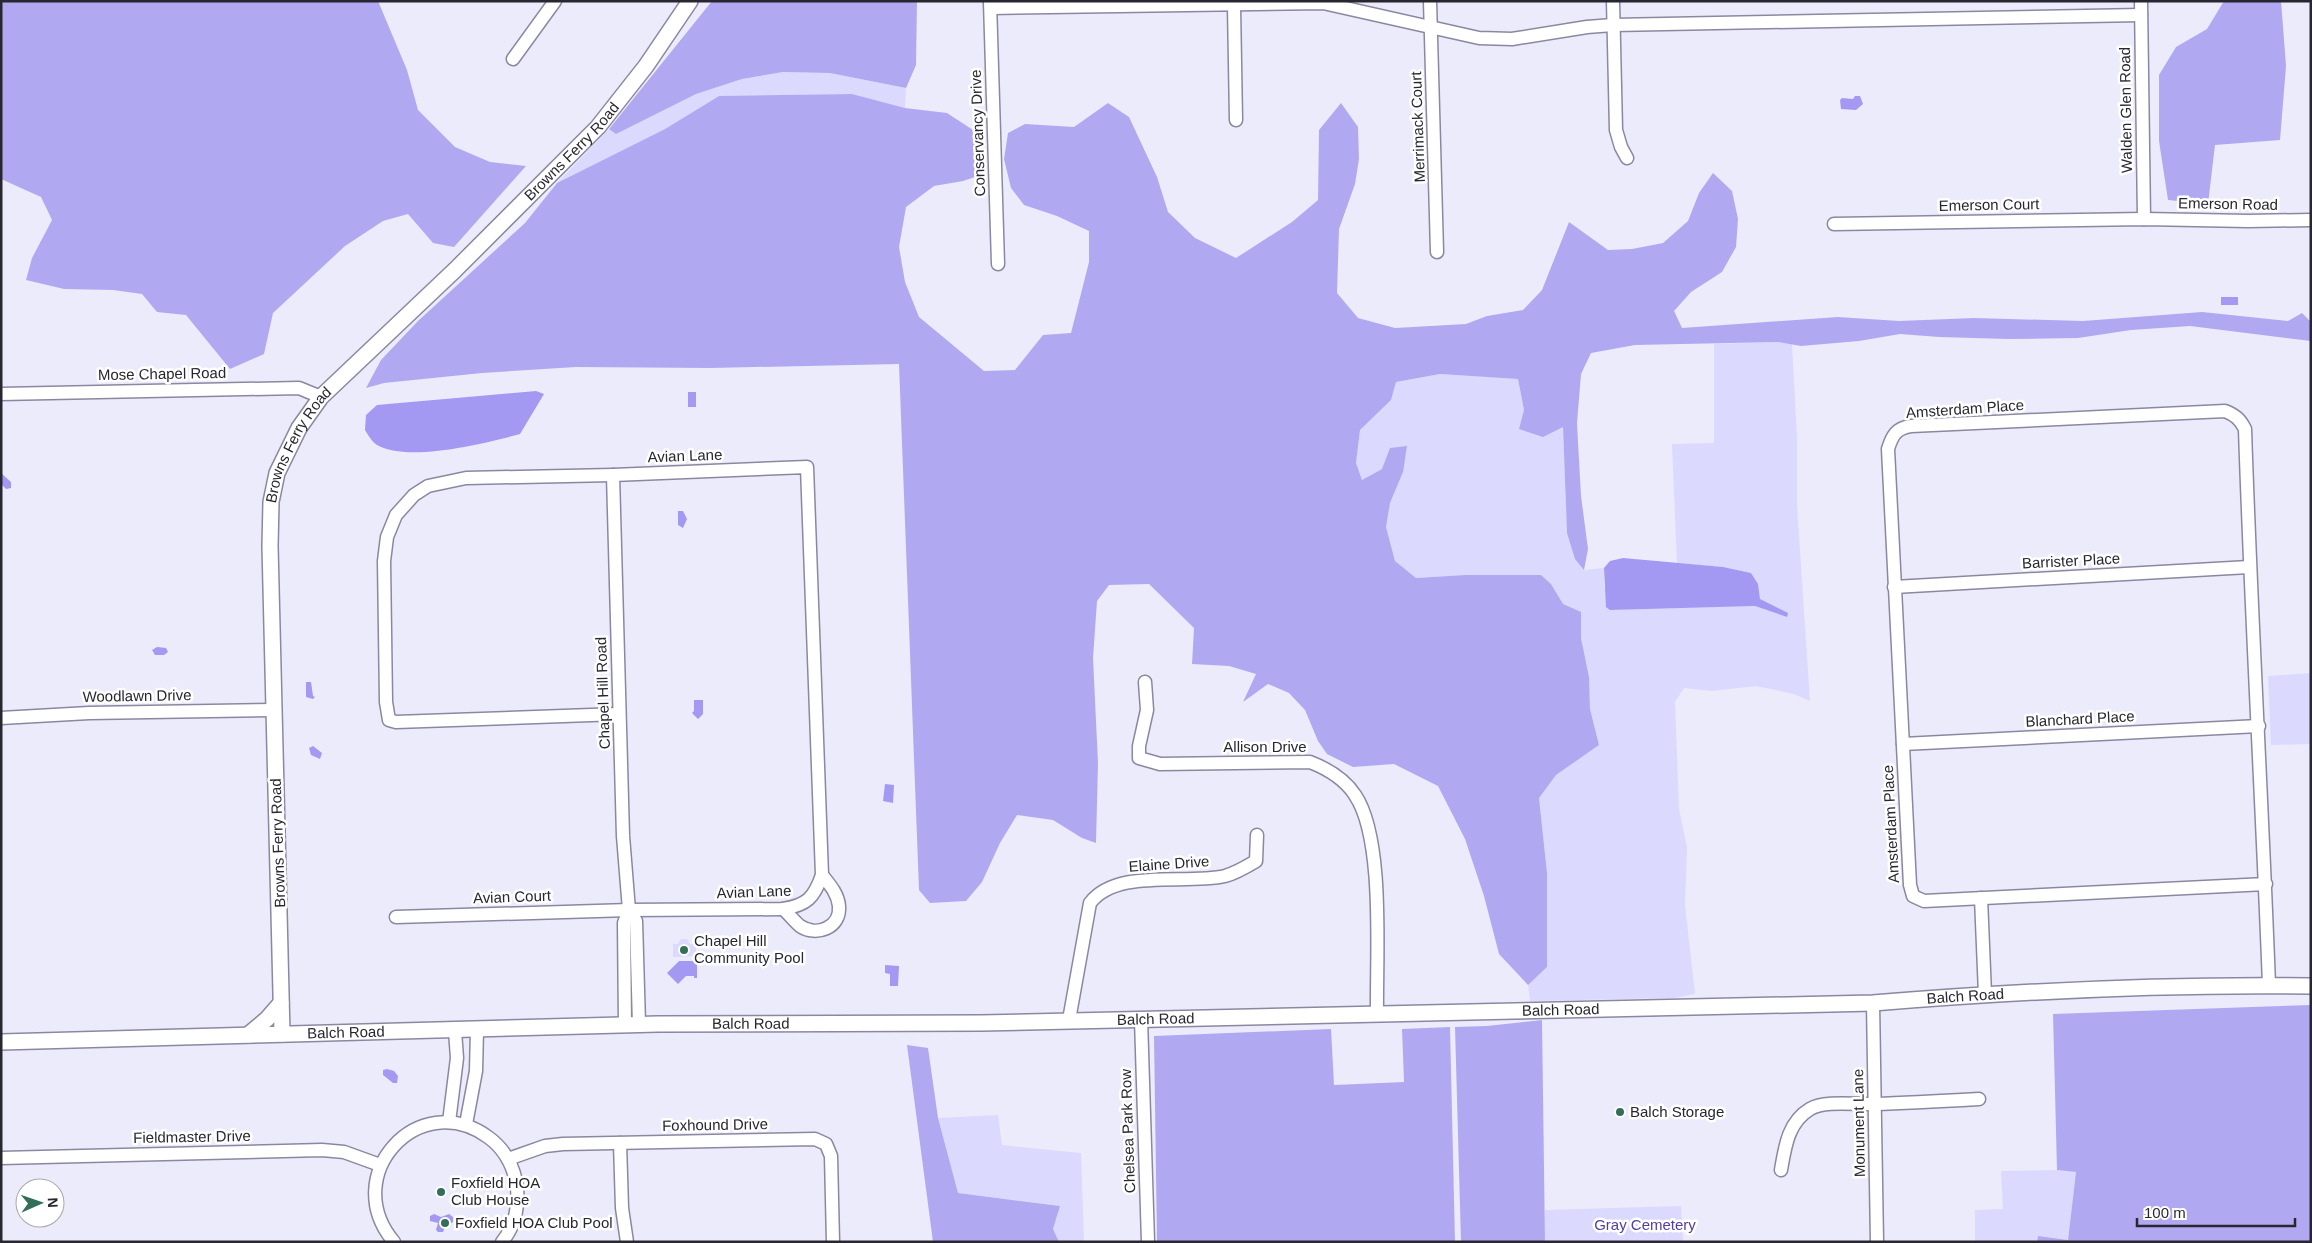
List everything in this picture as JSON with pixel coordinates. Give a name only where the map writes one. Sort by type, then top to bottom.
[{"type":"street","points":[[513,59],[555,1]]},
{"type":"street","name":"Browns Ferry Road","points":[[282,1034],[271,502],[277,474],[299,428],[321,397],[455,270],[598,127],[646,66],[690,1]]},
{"type":"street","name":"Merrimack Court","points":[[1430,1],[1437,252]]},
{"type":"street","points":[[1613,1],[1616,130],[1620,147],[1627,158]]},
{"type":"street","name":"Walden Glen Road","points":[[2141,1],[2144,219]]},
{"type":"street","points":[[990,5],[1234,6],[1334,4],[1479,38],[1512,39],[1587,26],[2141,15]]},
{"type":"street","name":"Conservancy Drive","points":[[990,5],[998,264]]},
{"type":"street","points":[[1234,6],[1236,120]]},
{"type":"street","name":"Emerson Road","points":[[2144,219],[2311,220]]},
{"type":"street","name":"Emerson Court","points":[[1834,224],[2144,219]]},
{"type":"street","name":"Mose Chapel Road","points":[[1,394],[299,388],[321,397]]},
{"type":"street","name":"Amsterdam Place","points":[[2266,884],[1924,901],[1913,896],[1910,885],[1888,450],[1895,433],[1902,428],[1911,426],[2225,411],[2235,414],[2245,429],[2249,567],[2259,726],[2266,884],[2269,985]]},
{"type":"street","name":"Avian Lane","points":[[619,714],[396,722],[389,720],[386,702],[384,561],[388,537],[396,514],[414,495],[428,486],[466,478],[613,475],[807,467],[822,875],[817,890],[809,900],[799,906],[783,909],[629,910]]},
{"type":"street","name":"Chapel Hill Road","points":[[613,475],[623,836],[629,910],[636,921],[632,1025]]},
{"type":"street","name":"Barrister Place","points":[[1894,587],[2249,567]]},
{"type":"street","name":"Allison Drive","points":[[1145,682],[1148,710],[1139,746],[1139,758],[1160,764],[1310,762],[1331,771],[1355,794],[1366,818],[1373,845],[1376,894],[1377,1014]]},
{"type":"street","name":"Woodlawn Drive","points":[[1,718],[89,713],[274,710]]},
{"type":"street","name":"Blanchard Place","points":[[1903,744],[2259,726]]},
{"type":"street","name":"Elaine Drive","points":[[1069,1020],[1090,903],[1096,895],[1112,885],[1140,881],[1226,876],[1256,861],[1257,835]]},
{"type":"street","points":[[783,909],[800,926],[813,932],[826,930],[837,920],[839,908],[835,892],[822,875]]},
{"type":"street","points":[[1981,898],[1985,994]]},
{"type":"street","name":"Avian Court","points":[[396,917],[629,910]]},
{"type":"street","name":"Balch Road","points":[[1,1042],[632,1025],[930,1023],[1873,1003],[1985,994],[2269,985],[2311,986]]},
{"type":"street","points":[[248,1035],[267,1019],[281,1003]]},
{"type":"street","name":"Monument Lane","points":[[1873,1003],[1877,1242]]},
{"type":"street","name":"Chelsea Park Row","points":[[1141,1019],[1148,1242]]},
{"type":"street","points":[[466,1124],[476,1071],[477,1030]]},
{"type":"street","points":[[449,1122],[456,1068],[455,1031]]},
{"type":"street","points":[[1782,1170],[1784,1151],[1792,1125],[1810,1109],[1834,1104],[1979,1099]]},
{"type":"street","points":[[394,1242],[378,1214],[375,1196],[376,1177],[380,1165],[386,1154],[403,1136],[426,1125],[449,1122],[466,1124],[493,1140],[514,1170],[518,1207],[512,1226],[502,1242]]},
{"type":"street","name":"Foxhound Drive","points":[[508,1159],[545,1146],[815,1139],[826,1144],[830,1156],[833,1242]]},
{"type":"street","points":[[620,1143],[622,1208],[627,1242]]},
{"type":"street","name":"Fieldmaster Drive","points":[[1,1158],[322,1150],[344,1152],[380,1165]]},
{"type":"green space","points":[[783,72],[830,73],[906,88],[905,108],[852,94],[719,96],[665,129],[557,183],[609,129],[616,134],[696,94],[742,79]]},
{"type":"green space","points":[[1778,342],[1792,344],[1797,438],[1797,506],[1810,701],[1794,694],[1756,686],[1712,691],[1684,688],[1675,702],[1679,809],[1687,848],[1685,905],[1695,994],[1674,998],[1530,1001],[1528,985],[1547,967],[1547,873],[1539,798],[1556,775],[1599,745],[1590,709],[1589,677],[1581,638],[1581,613],[1563,605],[1551,584],[1541,575],[1465,575],[1416,578],[1395,561],[1386,527],[1390,503],[1403,472],[1382,469],[1362,480],[1356,463],[1360,430],[1391,400],[1396,382],[1440,374],[1518,379],[1524,410],[1563,427],[1567,533],[1584,570],[1604,568],[1604,585],[1610,610],[1755,606],[1787,617],[1787,613],[1760,599],[1758,584],[1751,573],[1723,567],[1677,563],[1672,444],[1714,443],[1714,344]]},
{"type":"green space","points":[[2311,673],[2311,744],[2271,745],[2268,676]]},
{"type":"green space","name":"Chapel Hill Community Pool","points":[[681,939],[687,939],[690,944],[696,944],[696,956],[673,957],[673,944],[678,944]]},
{"type":"green space","points":[[998,1115],[1002,1145],[1081,1153],[1084,1242],[1059,1242],[1053,1229],[1060,1206],[958,1193],[938,1118]]},
{"type":"green space","points":[[2057,1170],[2076,1172],[2068,1240],[2038,1236],[2037,1242],[1975,1242],[1975,1210],[2003,1209],[2001,1171]]},
{"type":"green space","name":"Gray Cemetery","points":[[1681,1206],[1683,1242],[1545,1242],[1545,1210]]},
{"type":"shaded area","points":[[1,1],[378,1],[407,70],[418,110],[455,147],[490,162],[526,166],[454,247],[433,243],[408,214],[383,221],[345,246],[273,313],[264,354],[230,369],[186,315],[157,312],[142,294],[113,290],[64,289],[26,280],[32,258],[52,220],[41,197],[1,179]]},
{"type":"shaded area","points":[[712,1],[917,1],[916,65],[906,88],[830,73],[783,72],[742,79],[696,94],[616,134],[609,129]]},
{"type":"shaded area","points":[[2224,1],[2281,1],[2286,66],[2280,140],[2215,145],[2208,204],[2168,200],[2159,141],[2159,75],[2176,47],[2207,29]]},
{"type":"shaded area","points":[[852,94],[905,108],[947,113],[973,130],[978,149],[978,176],[963,181],[934,186],[906,207],[899,247],[905,282],[919,317],[984,371],[1015,370],[1043,335],[1071,333],[1089,262],[1089,231],[1057,216],[1024,205],[1011,188],[1004,159],[1008,133],[1025,124],[1074,127],[1108,103],[1129,117],[1157,177],[1168,212],[1195,238],[1236,258],[1292,222],[1318,200],[1319,130],[1341,103],[1358,127],[1359,159],[1355,184],[1339,229],[1337,293],[1358,318],[1395,328],[1466,324],[1487,316],[1523,310],[1542,290],[1569,222],[1608,250],[1632,249],[1663,243],[1688,221],[1699,193],[1713,173],[1732,191],[1738,219],[1736,247],[1722,272],[1691,292],[1674,311],[1682,328],[1838,317],[1899,321],[1974,318],[2083,321],[2202,312],[2288,321],[2302,313],[2311,322],[2311,341],[2190,326],[2131,330],[2078,338],[2008,339],[1900,334],[1859,341],[1801,346],[1778,342],[1635,345],[1591,353],[1581,374],[1577,423],[1581,496],[1588,549],[1584,570],[1575,559],[1567,533],[1563,427],[1543,437],[1519,429],[1524,410],[1518,379],[1440,374],[1396,382],[1391,400],[1360,430],[1356,463],[1362,480],[1382,469],[1390,448],[1407,446],[1403,472],[1390,503],[1386,527],[1395,561],[1416,578],[1465,575],[1541,575],[1551,584],[1563,604],[1581,612],[1581,638],[1589,677],[1590,709],[1599,745],[1556,775],[1539,798],[1547,873],[1547,967],[1528,985],[1499,954],[1484,896],[1465,839],[1438,786],[1394,764],[1353,767],[1327,754],[1318,741],[1305,710],[1289,693],[1268,684],[1243,702],[1256,674],[1229,666],[1192,664],[1194,628],[1149,584],[1109,585],[1097,601],[1093,658],[1098,763],[1096,843],[1082,838],[1053,820],[1017,815],[1000,843],[982,882],[966,901],[930,903],[919,890],[899,364],[711,368],[576,367],[482,373],[384,383],[366,388],[381,360],[418,321],[525,223],[557,183],[665,129],[719,96]]},
{"type":"shaded area","points":[[1855,96],[1860,96],[1863,104],[1856,110],[1841,109],[1840,100],[1842,98],[1853,99]]},
{"type":"shaded area","points":[[2221,297],[2238,297],[2238,305],[2221,305]]},
{"type":"shaded area","points":[[536,391],[544,394],[520,434],[488,442],[447,450],[407,452],[390,450],[377,445],[365,430],[366,415],[377,405]]},
{"type":"shaded area","points":[[688,392],[696,392],[696,407],[688,407]]},
{"type":"shaded area","points":[[1,473],[11,482],[11,488],[6,489],[2,485]]},
{"type":"shaded area","points":[[678,511],[683,511],[687,519],[683,528],[678,525]]},
{"type":"shaded area","points":[[1623,558],[1723,567],[1751,573],[1758,584],[1760,599],[1788,613],[1787,617],[1755,606],[1610,610],[1606,607],[1604,568],[1610,561]]},
{"type":"shaded area","points":[[157,647],[166,648],[168,652],[164,655],[155,655],[152,650]]},
{"type":"shaded area","points":[[306,682],[311,682],[313,696],[315,697],[313,699],[306,697]]},
{"type":"shaded area","points":[[694,700],[703,700],[703,714],[698,719],[692,713],[694,711]]},
{"type":"shaded area","points":[[313,746],[322,753],[320,759],[311,755],[309,748]]},
{"type":"shaded area","points":[[885,784],[894,785],[893,803],[883,801]]},
{"type":"shaded area","points":[[694,959],[697,959],[697,978],[686,976],[678,984],[667,973],[679,961],[694,961]]},
{"type":"shaded area","points":[[885,965],[899,966],[898,986],[890,986],[890,974],[885,973]]},
{"type":"shaded area","points":[[2311,1005],[2311,1242],[2037,1242],[2038,1236],[2068,1240],[2076,1172],[2057,1170],[2053,1014]]},
{"type":"shaded area","points":[[1542,1020],[1545,1242],[1461,1242],[1455,1027],[1487,1026]]},
{"type":"shaded area","points":[[1450,1027],[1455,1242],[1157,1242],[1154,1036],[1331,1029],[1334,1085],[1404,1082],[1402,1029]]},
{"type":"shaded area","points":[[907,1045],[928,1048],[938,1118],[958,1193],[1060,1206],[1053,1229],[1059,1242],[933,1242]]},
{"type":"shaded area","points":[[383,1070],[394,1071],[398,1076],[397,1083],[393,1083],[383,1075]]},
{"type":"shaded area","name":"Foxfield HOA Club Pool","points":[[434,1214],[441,1217],[449,1214],[453,1217],[453,1222],[445,1227],[443,1232],[438,1232],[436,1230],[438,1223],[430,1221],[430,1216]]},
{"type":"place","name":"Chapel Hill Community Pool","points":[[684,950]]},
{"type":"place","name":"Balch Storage","points":[[1620,1112]]},
{"type":"place","name":"Foxfield HOA Club House","points":[[441,1192]]},
{"type":"place","name":"Foxfield HOA Club Pool","points":[[445,1223]]}]
